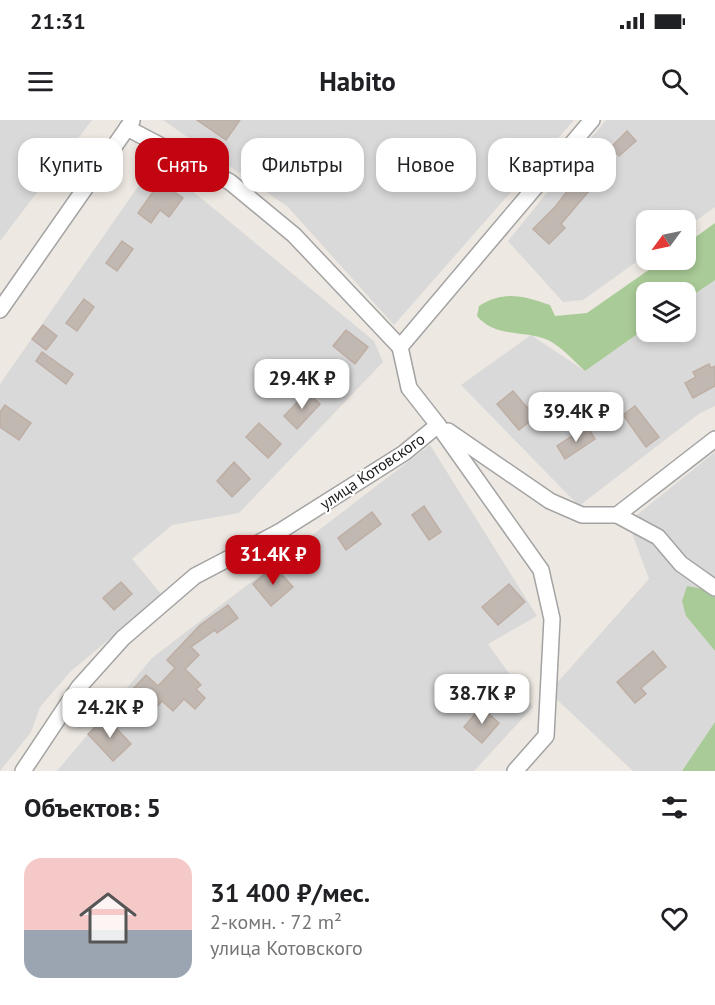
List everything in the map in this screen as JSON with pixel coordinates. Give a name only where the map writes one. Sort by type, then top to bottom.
[{"type":"street","points":[[0,310],[130,124],[230,182],[294,235],[400,347],[592,120]]},
{"type":"street","name":"улица Котовского","points":[[22,771],[87,679],[123,638],[195,576],[279,532],[404,453],[438,425],[409,388],[400,347]]},
{"type":"street","points":[[438,425],[550,501],[582,515],[617,515],[658,537],[681,564],[715,588]]},
{"type":"street","points":[[438,425],[541,570],[552,619],[546,736],[515,771]]},
{"type":"street","points":[[617,515],[715,439]]},
{"type":"shaded area","points":[[0,120],[92,120],[78,138],[18,138],[18,192],[37,192],[0,241]]},
{"type":"shaded area","points":[[163,120],[574,120],[558,138],[488,138],[488,192],[511,192],[394,325],[288,207],[266,192],[364,192],[364,138],[241,138],[241,174],[229,166],[229,138],[189,138]]},
{"type":"shaded area","points":[[606,120],[715,120],[715,207],[696,221],[696,210],[636,210],[636,262],[583,300],[563,302],[508,241],[548,192],[616,192],[616,138],[591,138]]},
{"type":"shaded area","points":[[135,191],[194,192],[374,341],[383,362],[239,513],[172,525],[132,559],[162,595],[70,672],[40,707],[31,732],[0,771],[0,384]]},
{"type":"shaded area","points":[[715,280],[715,406],[700,413],[579,506],[461,385],[531,335],[585,371],[636,335],[636,342],[696,342],[696,293]]},
{"type":"shaded area","points":[[430,445],[537,616],[488,644],[533,707],[474,771],[57,771],[152,658]]},
{"type":"shaded area","points":[[715,452],[715,591],[686,616],[715,651],[715,722],[682,771],[633,771],[549,692],[649,579],[628,522]]},
{"type":"green space","points":[[715,223],[715,280],[696,293],[696,282],[636,282],[636,335],[585,371],[563,350],[548,340],[492,328],[477,316],[479,306],[506,296],[523,297],[550,305],[555,316],[587,313],[649,270],[696,270],[696,237]]},
{"type":"green space","points":[[687,586],[715,591],[715,651],[686,616],[682,601]]},
{"type":"green space","points":[[715,722],[715,771],[682,771]]},
{"type":"building","points":[[197,120],[240,120],[227,138],[223,138]]},
{"type":"building","points":[[627,131],[636,141],[619,156],[616,153],[616,142]]},
{"type":"building","points":[[153,192],[174,192],[183,198],[169,217],[160,210],[151,223],[138,213]]},
{"type":"building","points":[[567,192],[588,192],[561,224],[565,228],[549,244],[533,229]]},
{"type":"building","points":[[122,241],[133,249],[117,271],[106,263]]},
{"type":"building","points":[[84,299],[94,307],[77,331],[66,323]]},
{"type":"building","points":[[43,325],[57,336],[46,350],[32,339]]},
{"type":"building","points":[[346,330],[368,347],[355,364],[333,346]]},
{"type":"building","points":[[42,352],[73,374],[66,384],[36,361]]},
{"type":"building","points":[[709,364],[711,368],[715,366],[715,386],[693,398],[685,383],[696,377],[693,372]]},
{"type":"building","points":[[513,391],[535,417],[519,430],[497,404]]},
{"type":"building","points":[[307,392],[320,404],[297,429],[284,416]]},
{"type":"building","points":[[5,405],[31,423],[19,440],[0,427],[0,412]]},
{"type":"building","points":[[635,406],[659,437],[646,447],[623,415]]},
{"type":"building","points":[[259,423],[281,444],[268,458],[246,437]]},
{"type":"building","points":[[587,426],[595,439],[565,459],[557,446]]},
{"type":"building","points":[[234,462],[250,479],[232,497],[217,481]]},
{"type":"building","points":[[424,506],[441,532],[429,540],[412,515]]},
{"type":"building","points":[[372,512],[381,524],[346,550],[338,538]]},
{"type":"building","points":[[274,566],[293,587],[271,606],[253,584]]},
{"type":"building","points":[[121,582],[132,594],[114,610],[103,598]]},
{"type":"building","points":[[509,584],[525,602],[498,625],[482,607]]},
{"type":"building","points":[[228,605],[238,618],[217,633],[215,630],[191,647],[199,655],[185,669],[201,685],[196,689],[205,698],[195,709],[184,699],[173,711],[162,701],[153,711],[131,691],[146,675],[158,686],[175,668],[167,660],[200,625]]},
{"type":"building","points":[[653,651],[666,667],[641,688],[646,694],[635,703],[617,682]]},
{"type":"building","points":[[481,707],[499,723],[482,743],[464,727]]},
{"type":"building","points":[[106,717],[131,744],[113,761],[88,734]]}]
